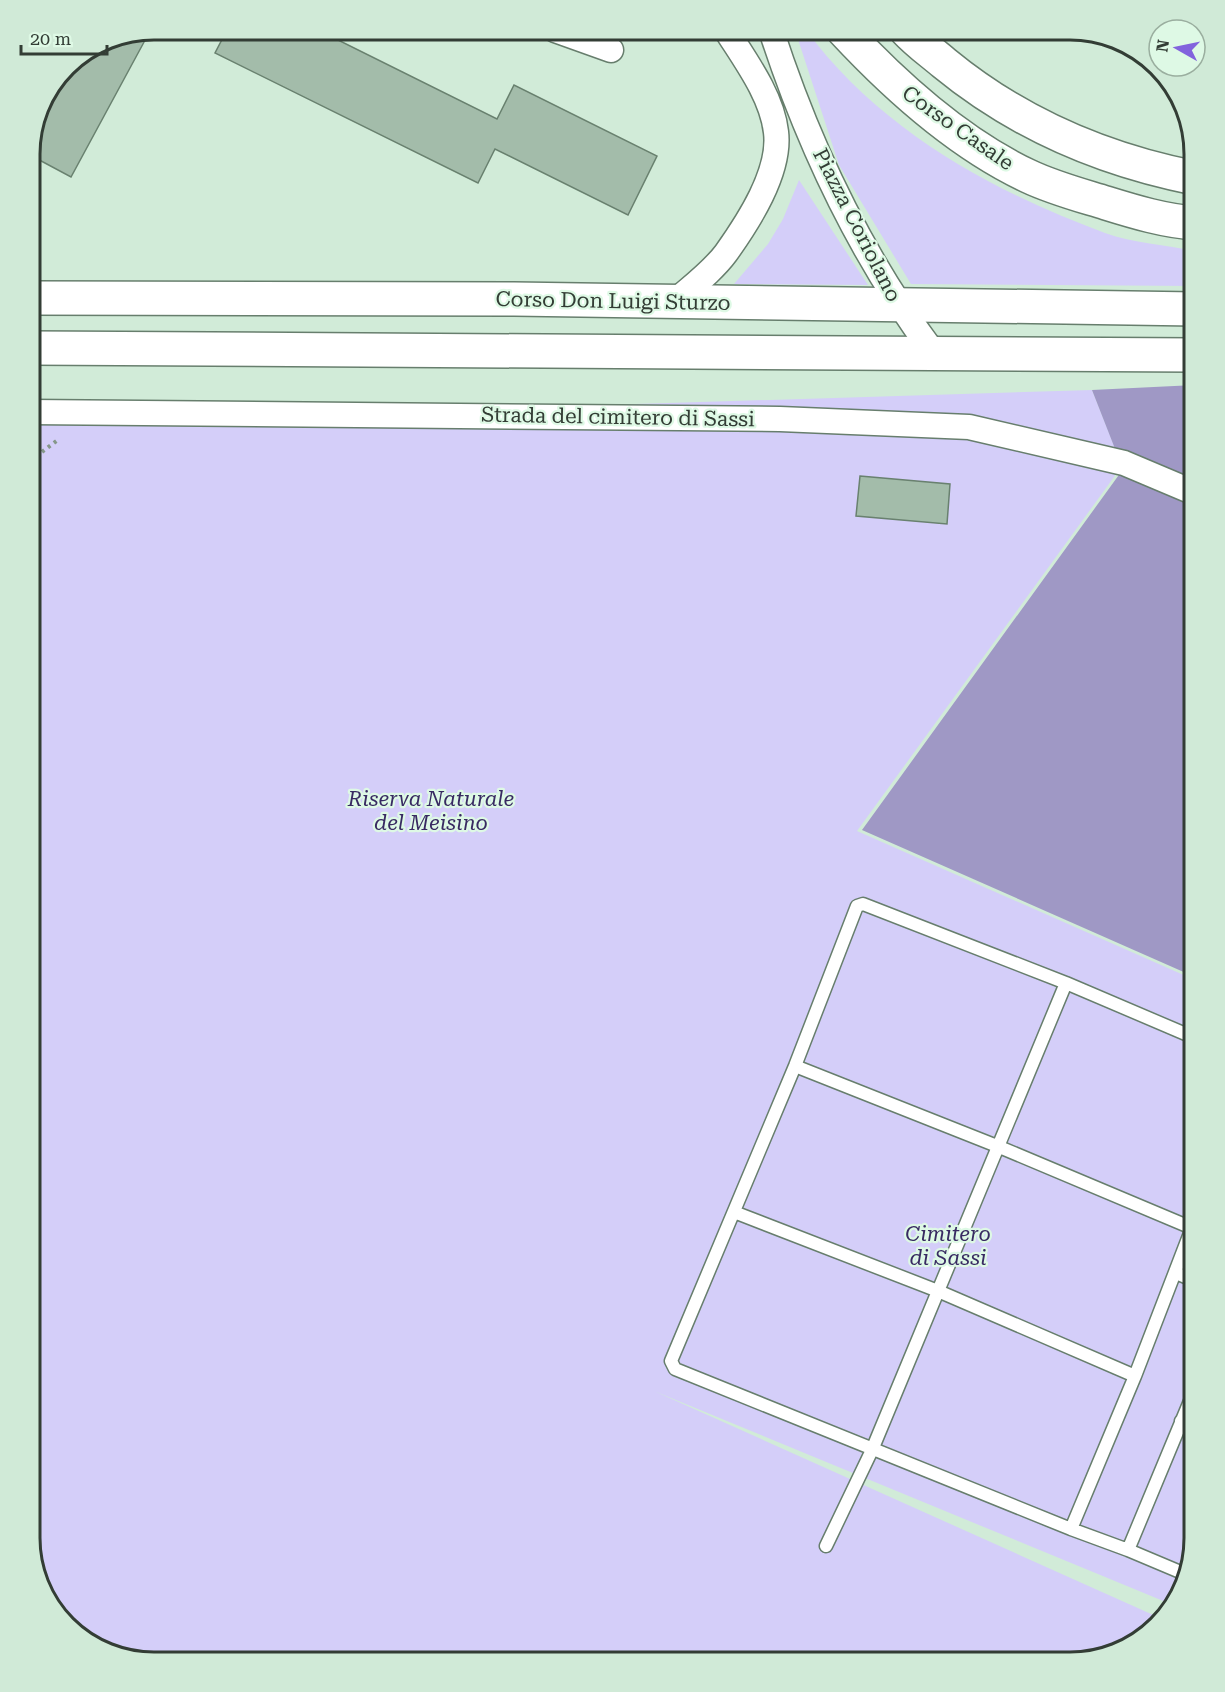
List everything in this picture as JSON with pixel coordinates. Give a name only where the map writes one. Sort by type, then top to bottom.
[{"type":"main road","name":"Corso Casale","points":[[853,41],[880,70],[906,93],[965,138],[1029,176],[1136,213],[1184,221]]},
{"type":"main road","name":"Corso Casale","points":[[919,41],[960,76],[1020,117],[1083,146],[1149,169],[1184,176]]},
{"type":"main road","name":"Corso Don Luigi Sturzo","points":[[41,298],[502,299],[1184,309]]},
{"type":"main road","points":[[41,348],[1184,355]]},
{"type":"street","points":[[586,41],[611,50]]},
{"type":"street","points":[[733,41],[769,107],[776,133]]},
{"type":"street","name":"Piazza Coriolano","points":[[775,41],[791,91],[844,208],[898,305],[933,352]]},
{"type":"street","points":[[673,303],[726,253],[771,178],[776,133],[791,91],[747,64]]},
{"type":"street","name":"Strada del cimitero di Sassi","points":[[41,412],[780,419],[969,428],[1124,463],[1184,488]]},
{"type":"lane","points":[[1179,1572],[675,1369],[671,1361],[795,1066],[857,906],[863,904],[1066,983],[1184,1033]]},
{"type":"lane","points":[[826,1546],[872,1450],[1066,983]]},
{"type":"lane","points":[[795,1066],[1184,1221]]},
{"type":"lane","points":[[734,1212],[938,1292],[1135,1376]]},
{"type":"lane","points":[[1071,1529],[1184,1252]]},
{"type":"lane","points":[[1176,1273],[1184,1276]]},
{"type":"lane","points":[[1128,1550],[1184,1415]]},
{"type":"green space","points":[[799,41],[815,41],[867,98],[940,153],[980,176],[1020,197],[1105,233],[1138,242],[1184,249],[1184,286],[911,284],[839,165]]},
{"type":"green space","points":[[799,180],[868,285],[734,284],[768,244],[783,219]]},
{"type":"green space","name":"Riserva Naturale del Meisino","points":[[1092,390],[1122,466],[857,831],[1184,975],[1184,1552],[1176,1581],[1164,1601],[654,1391],[1154,1615],[1140,1628],[1100,1648],[1070,1652],[147,1651],[111,1643],[85,1628],[64,1607],[44,1567],[40,1537],[41,419],[115,420]]},
{"type":"shaded area","points":[[1184,386],[1184,485],[1119,459],[1092,390]]},
{"type":"shaded area","points":[[1121,472],[1184,503],[1184,972],[862,830]]},
{"type":"building","points":[[144,41],[71,177],[41,161],[44,125],[56,98],[69,79],[91,60],[111,49]]},
{"type":"building","points":[[221,41],[340,41],[497,119],[514,85],[657,156],[628,215],[495,149],[478,183],[215,53]]},
{"type":"building","points":[[860,476],[950,484],[947,524],[856,516]]},
{"type":"park label","name":"Cimitero di Sassi","points":[[948,1246]]}]
